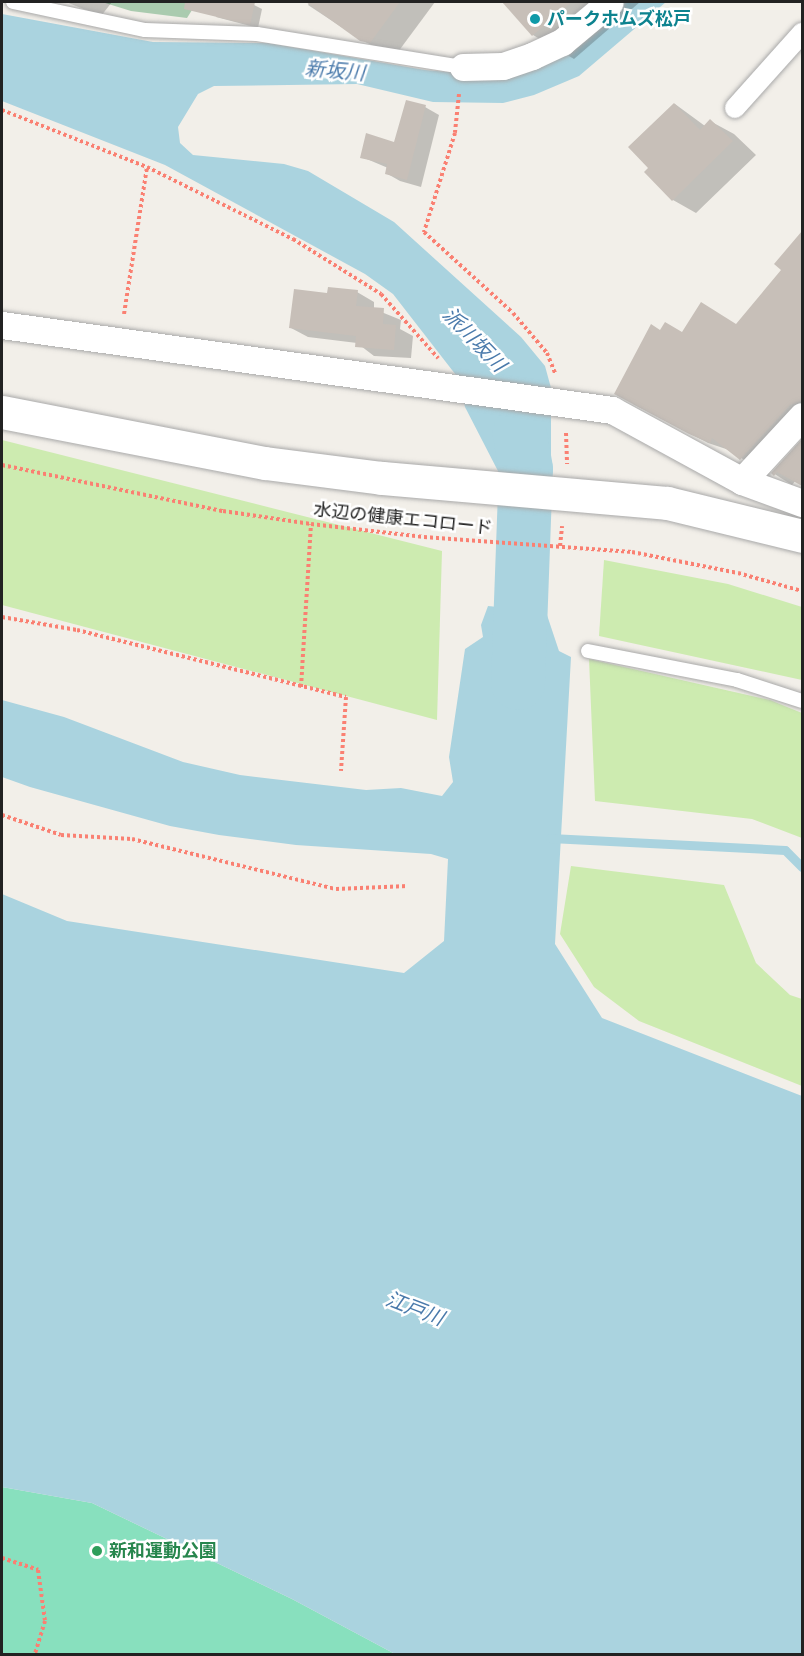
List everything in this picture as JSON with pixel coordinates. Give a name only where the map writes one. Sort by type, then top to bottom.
[{"type":"street","points":[[463,67],[503,66],[532,56],[562,42],[610,2]]},
{"type":"street","points":[[735,108],[802,33]]},
{"type":"street","points":[[2,324],[612,410],[742,481],[802,503]]},
{"type":"street","points":[[2,412],[265,463],[382,478],[667,504],[802,536]]},
{"type":"street","points":[[742,481],[802,416]]},
{"type":"lane","points":[[13,2],[145,30],[257,34],[463,67]]},
{"type":"lane","points":[[588,651],[737,680],[802,701]]},
{"type":"path","points":[[457,109],[455,133],[424,232],[513,313],[547,353],[566,404],[567,467]]},
{"type":"path","points":[[2,110],[147,167],[293,239],[363,280],[414,327],[443,363],[450,388]]},
{"type":"path","points":[[120,339],[147,167]]},
{"type":"path","name":"水辺の健康エコロード","points":[[2,465],[223,511],[311,524],[424,537],[632,552],[738,573],[802,591]]},
{"type":"path","points":[[301,687],[311,524]]},
{"type":"path","points":[[2,617],[77,630],[346,698],[341,771]]},
{"type":"path","points":[[2,815],[61,835],[132,839],[336,889],[408,886]]},
{"type":"path","points":[[2,1558],[38,1570],[45,1621],[35,1654]]},
{"type":"green space","points":[[102,2],[197,2],[187,18],[131,11]]},
{"type":"green space","points":[[2,440],[442,551],[437,720],[2,605]]},
{"type":"green space","points":[[604,560],[728,584],[802,607],[802,680],[599,636]]},
{"type":"green space","points":[[589,659],[770,700],[802,713],[802,838],[752,819],[595,801]]},
{"type":"green space","points":[[571,866],[724,885],[756,963],[790,995],[802,999],[802,1086],[639,1021],[594,987],[560,934]]},
{"type":"green space","name":"新和運動公園","points":[[2,1487],[92,1503],[292,1599],[395,1654],[2,1654]]},
{"type":"water","name":"新坂川","points":[[623,2],[666,2],[579,76],[534,95],[503,103],[433,102],[357,84],[214,86],[198,94],[178,127],[180,143],[193,155],[284,164],[308,171],[394,222],[521,337],[545,366],[551,388],[551,475],[499,473],[465,407],[459,379],[393,294],[365,274],[165,165],[2,101],[2,14],[153,42],[268,43],[425,70],[483,75],[588,33]]},
{"type":"water","name":"江戸川","points":[[488,606],[546,612],[559,651],[571,657],[555,944],[602,1018],[802,1096],[802,1654],[395,1654],[292,1599],[92,1503],[2,1487],[2,894],[67,921],[404,973],[444,941],[448,859],[431,854],[296,845],[219,835],[170,826],[30,787],[2,777],[2,700],[64,717],[183,762],[240,775],[366,790],[401,788],[442,796],[453,782],[449,757],[465,649],[483,637],[481,625]]},
{"type":"building","points":[[185,2],[255,2],[250,25],[184,9]]},
{"type":"building","points":[[306,2],[400,2],[370,43],[360,41]]},
{"type":"building","name":"パークホムズ松戸","points":[[502,2],[572,2],[532,36]]},
{"type":"building","points":[[406,100],[426,105],[407,180],[385,174],[387,164],[360,158],[366,133],[394,142]]},
{"type":"building","points":[[674,103],[700,130],[710,119],[733,141],[672,201],[644,172],[648,168],[628,147]]},
{"type":"building","points":[[802,231],[802,401],[790,405],[740,460],[712,438],[710,443],[689,434],[614,394],[651,324],[660,330],[665,322],[682,332],[701,302],[736,324],[781,270],[774,264]]},
{"type":"building","points":[[328,287],[358,290],[356,306],[384,308],[383,324],[396,325],[394,350],[355,347],[356,336],[289,328],[294,289],[327,293]]},
{"type":"building","points":[[802,439],[802,486],[777,472],[774,476],[771,473]]},
{"type":"waterway","name":"派川坂川","points":[[518,683],[526,469],[520,434]]},
{"type":"waterway","points":[[550,838],[785,850],[802,867]]},
{"type":"place","name":"パークホムズ松戸","points":[[535,19]]},
{"type":"place","name":"新和運動公園","points":[[97,1551]]}]
